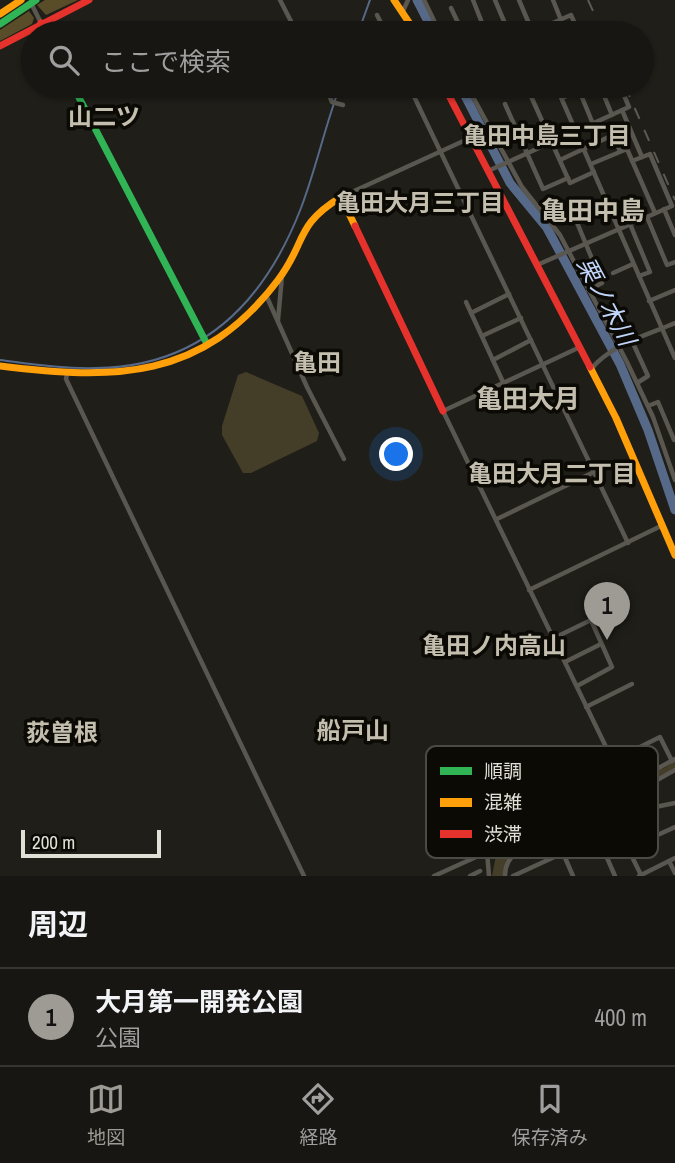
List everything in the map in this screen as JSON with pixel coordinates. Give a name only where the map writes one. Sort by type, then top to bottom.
[{"type":"main road","points":[[0,14],[21,0]]},
{"type":"main road","points":[[45,21],[89,0]]},
{"type":"main road","points":[[394,0],[409,21]]},
{"type":"main road","points":[[0,24],[34,4]]},
{"type":"main road","points":[[0,46],[21,34]]},
{"type":"main road","points":[[79,98],[205,340]]},
{"type":"main road","points":[[450,98],[615,418],[675,555]]},
{"type":"main road","points":[[0,366],[102,375],[139,370],[172,361],[241,320],[282,275],[313,215],[341,197],[443,411]]},
{"type":"street","points":[[279,0],[290,21]]},
{"type":"street","points":[[403,11],[408,0]]},
{"type":"street","points":[[424,0],[434,21]]},
{"type":"street","points":[[473,0],[481,21]]},
{"type":"street","points":[[495,0],[504,21]]},
{"type":"street","points":[[519,0],[527,21]]},
{"type":"street","points":[[562,0],[554,2],[561,20],[571,15],[574,21]]},
{"type":"street","points":[[34,4],[40,21]]},
{"type":"street","points":[[452,8],[458,21]]},
{"type":"street","points":[[377,15],[380,21]]},
{"type":"street","points":[[330,98],[332,102],[343,105]]},
{"type":"street","points":[[414,98],[628,542]]},
{"type":"street","points":[[474,98],[522,187],[550,219],[568,252],[648,406],[675,480]]},
{"type":"street","points":[[532,98],[570,183],[594,172]]},
{"type":"street","points":[[562,98],[661,329],[673,347],[675,358]]},
{"type":"street","points":[[582,98],[593,124]]},
{"type":"street","points":[[605,98],[612,115]]},
{"type":"street","points":[[488,171],[629,107],[625,98]]},
{"type":"street","points":[[505,104],[543,189],[568,178]]},
{"type":"street","points":[[622,110],[642,157]]},
{"type":"street","points":[[559,160],[613,135],[620,152]]},
{"type":"street","points":[[341,197],[470,138]]},
{"type":"street","points":[[591,164],[627,149],[655,214]]},
{"type":"street","points":[[536,265],[672,206],[650,154],[632,161]]},
{"type":"street","points":[[579,205],[571,208],[602,283],[588,290]]},
{"type":"street","points":[[664,209],[675,235]]},
{"type":"street","points":[[647,217],[667,265],[675,262]]},
{"type":"street","points":[[630,224],[650,272],[639,276]]},
{"type":"street","points":[[613,273],[633,264]]},
{"type":"street","points":[[278,320],[282,275]]},
{"type":"street","points":[[649,301],[675,290]]},
{"type":"street","points":[[471,313],[509,294]]},
{"type":"street","points":[[266,295],[307,387],[344,459]]},
{"type":"street","points":[[466,302],[503,382]]},
{"type":"street","points":[[482,336],[520,318]]},
{"type":"street","points":[[590,371],[604,355],[618,347],[675,323]]},
{"type":"street","points":[[493,360],[531,340]]},
{"type":"street","points":[[632,341],[648,376],[637,383]]},
{"type":"street","points":[[578,348],[443,411],[605,746]]},
{"type":"street","points":[[68,373],[66,379],[72,392],[304,876]]},
{"type":"street","points":[[648,406],[658,402],[674,440],[663,444]]},
{"type":"street","points":[[497,519],[594,472]]},
{"type":"street","points":[[529,590],[662,526]]},
{"type":"street","points":[[554,638],[592,620],[612,667],[577,686]]},
{"type":"street","points":[[565,662],[601,644]]},
{"type":"street","points":[[586,707],[632,684]]},
{"type":"street","points":[[642,746],[660,737],[673,760]]},
{"type":"street","points":[[658,780],[675,770]]},
{"type":"street","points":[[658,835],[675,827]]},
{"type":"street","points":[[435,876],[474,858]]},
{"type":"street","points":[[488,858],[489,876]]},
{"type":"street","points":[[505,876],[506,868],[513,858]]},
{"type":"street","points":[[513,876],[551,858]]},
{"type":"street","points":[[565,858],[573,876]]},
{"type":"street","points":[[606,858],[615,876]]},
{"type":"street","points":[[633,858],[640,875],[651,873],[672,860],[675,873]]},
{"type":"street","points":[[470,876],[480,871]]},
{"type":"shaded area","points":[[45,0],[78,0],[46,15],[37,5]]},
{"type":"shaded area","points":[[29,11],[34,18],[33,21],[21,21],[21,30],[0,41],[0,30]]},
{"type":"shaded area","points":[[246,372],[302,396],[319,433],[317,441],[251,473],[243,473],[222,435],[222,426],[238,375]]},
{"type":"shaded area","points":[[675,760],[675,768],[658,777],[658,770]]},
{"type":"shaded area","points":[[496,858],[510,858],[503,876],[492,876]]},
{"type":"waterway","points":[[362,21],[370,0]]},
{"type":"waterway","name":"栗ノ木川","points":[[417,0],[428,21]]},
{"type":"waterway","points":[[0,360],[72,368],[134,365],[168,356],[198,341],[225,322],[269,272],[286,242],[301,208],[336,98]]},
{"type":"waterway","name":"栗ノ木川","points":[[466,98],[510,183],[547,228],[620,364],[648,430],[675,510]]},
{"type":"railway","points":[[588,0],[598,21]]},
{"type":"railway","points":[[630,98],[675,200]]},
{"type":"traffic: fast","points":[[0,24],[36,0]]},
{"type":"traffic: fast","points":[[79,98],[207,344]]},
{"type":"traffic: slow","points":[[0,14],[21,0]]},
{"type":"traffic: slow","points":[[394,0],[408,21]]},
{"type":"traffic: slow","points":[[0,366],[81,373],[118,372],[153,366],[187,355],[219,338],[249,313],[278,280],[308,226],[326,207],[341,197],[355,226]]},
{"type":"traffic: slow","points":[[590,367],[616,418],[675,555]]},
{"type":"traffic: jam","points":[[48,21],[89,0]]},
{"type":"traffic: jam","points":[[0,46],[21,35]]},
{"type":"traffic: jam","points":[[450,98],[590,367]]},
{"type":"traffic: jam","points":[[355,226],[443,411]]},
{"type":"place","name":"大月第一開発公園","points":[[607,640]]},
{"type":"district","name":"山二ツ","points":[[104,116]]},
{"type":"district","name":"亀田中島三丁目","points":[[547,135]]},
{"type":"district","name":"亀田大月三丁目","points":[[420,202]]},
{"type":"district","name":"亀田中島","points":[[593,210]]},
{"type":"district","name":"亀田","points":[[317,362]]},
{"type":"district","name":"亀田大月","points":[[528,398]]},
{"type":"district","name":"亀田大月二丁目","points":[[552,473]]},
{"type":"district","name":"亀田ノ内高山","points":[[494,645]]},
{"type":"district","name":"船戸山","points":[[353,730]]},
{"type":"district","name":"荻曽根","points":[[62,732]]}]
